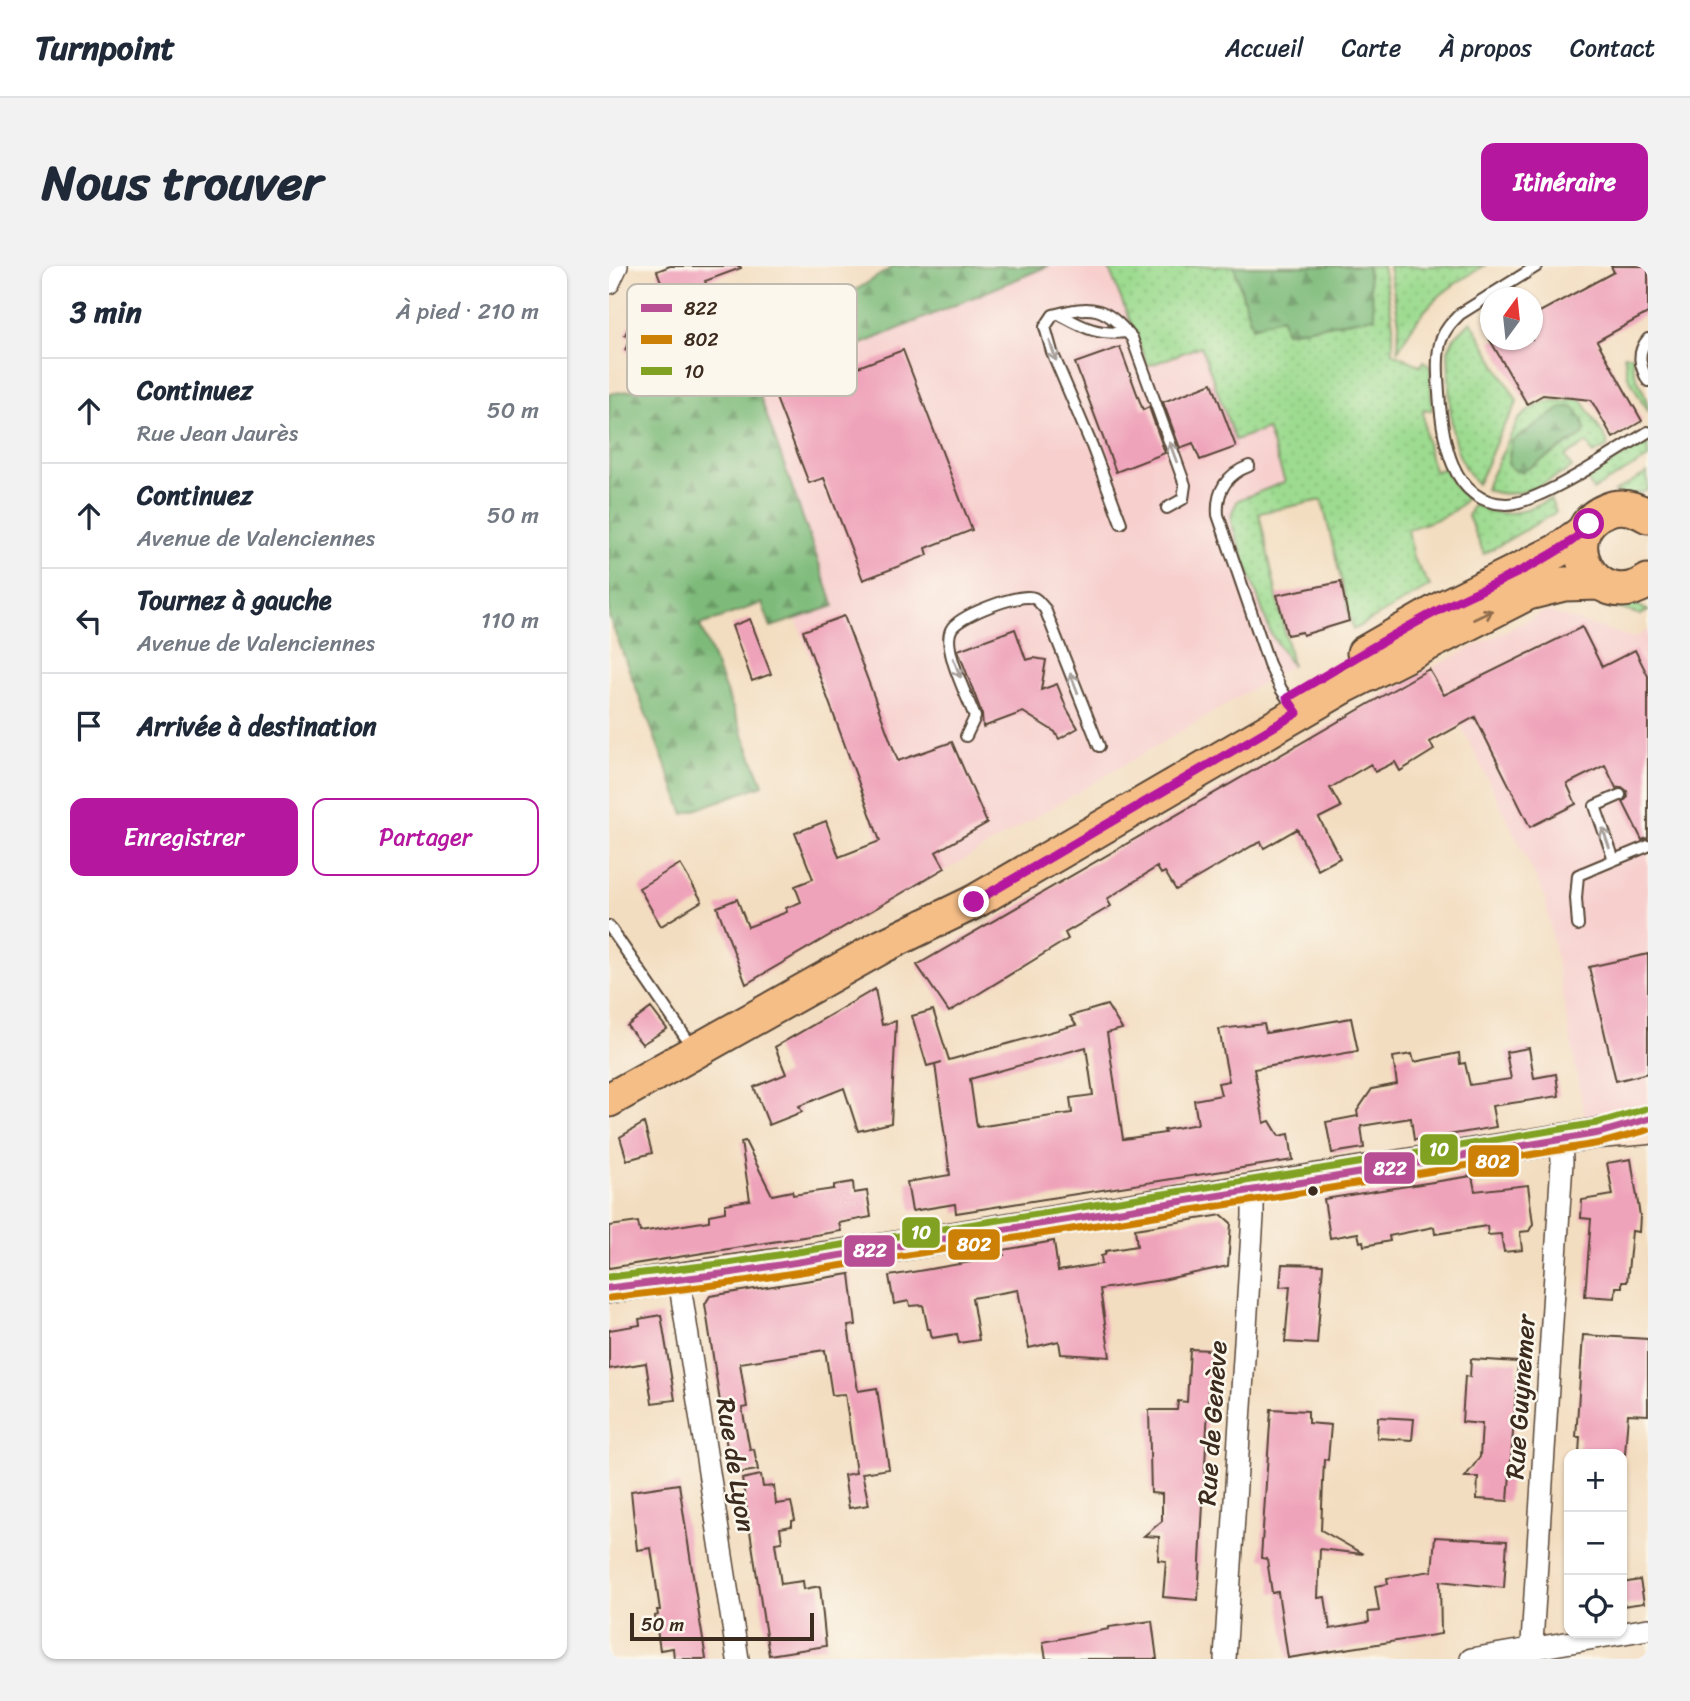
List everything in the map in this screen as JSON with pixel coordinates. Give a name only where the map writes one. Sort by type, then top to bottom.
[{"type":"main road","points":[[609,1100],[883,946],[974,902],[1292,706],[1444,607],[1557,551],[1584,531],[1593,519],[1603,512],[1615,508],[1641,507]]},
{"type":"main road","points":[[1584,531],[1581,549],[1589,574],[1630,588]]},
{"type":"main road","points":[[1292,706],[1536,590],[1564,584],[1630,588]]},
{"type":"main road","points":[[1599,1133],[1648,1119]]},
{"type":"main road","points":[[609,1289],[1252,1190],[1599,1133],[1648,1129]]},
{"type":"street","points":[[609,283],[617,266]]},
{"type":"street","name":"Rue Guynemer","points":[[1531,1654],[1562,1162],[1561,1139]]},
{"type":"street","name":"Rue de Genève","points":[[1225,1659],[1253,1216],[1252,1190]]},
{"type":"street","name":"Rue de Lyon","points":[[679,1279],[738,1659]]},
{"type":"street","points":[[1471,1659],[1531,1654],[1648,1629]]},
{"type":"lane","points":[[1537,266],[1460,314],[1450,324],[1440,343],[1438,373],[1441,422],[1447,449],[1464,485],[1475,495],[1490,502],[1519,503],[1543,494],[1648,432]]},
{"type":"lane","points":[[1121,523],[1088,435],[1052,352],[1045,327],[1052,315],[1079,308],[1106,312],[1117,320],[1132,338],[1185,485],[1183,499],[1167,508]]},
{"type":"lane","points":[[1059,314],[1105,334],[1127,332]]},
{"type":"lane","points":[[1648,339],[1640,351],[1640,365],[1648,381]]},
{"type":"lane","points":[[1249,466],[1237,471],[1223,485],[1217,505],[1218,515],[1269,664],[1292,706]]},
{"type":"lane","points":[[966,736],[975,717],[949,647],[951,630],[961,618],[1020,597],[1035,598],[1045,609],[1099,746]]},
{"type":"lane","points":[[1614,860],[1595,806],[1619,795]]},
{"type":"lane","points":[[1578,925],[1578,875],[1648,846]]},
{"type":"lane","points":[[609,926],[695,1052]]},
{"type":"shaded area","points":[[1048,266],[1108,266],[1118,287],[1252,327],[1322,500],[1259,513],[1293,665],[901,897],[796,619],[834,605],[760,396],[857,396],[857,346]]},
{"type":"shaded area","points":[[1546,611],[1634,638],[1648,630],[1648,1137],[1598,1144],[1584,1114],[1545,897],[1461,725],[1429,669]]},
{"type":"green space","points":[[894,266],[1048,266],[857,346],[857,289]]},
{"type":"green space","points":[[1108,266],[1234,266],[1252,327],[1282,317],[1286,332],[1374,317],[1367,266],[1383,266],[1393,324],[1393,353],[1421,366],[1424,361],[1430,367],[1432,410],[1423,411],[1432,465],[1435,472],[1444,468],[1454,486],[1466,499],[1447,515],[1408,529],[1413,558],[1430,586],[1353,630],[1322,500],[1259,513],[1292,666],[1271,634],[1231,522],[1238,500],[1285,482],[1267,429],[1235,440],[1201,346],[1148,366]]},
{"type":"green space","points":[[1234,266],[1367,266],[1375,317],[1285,332],[1282,317],[1252,327]]},
{"type":"green space","points":[[1389,266],[1484,266],[1434,301],[1416,322],[1398,351],[1399,322]]},
{"type":"green space","points":[[1471,321],[1480,337],[1480,350],[1488,350],[1517,401],[1477,484],[1459,455],[1451,421],[1448,351],[1454,338]]},
{"type":"green space","points":[[1624,355],[1632,355],[1634,372],[1648,413],[1628,376]]},
{"type":"green space","points":[[627,391],[627,396],[760,396],[834,606],[771,627],[762,603],[700,625],[763,785],[684,814],[609,617],[609,394]]},
{"type":"green space","points":[[1569,398],[1582,400],[1607,441],[1607,447],[1593,454],[1587,443],[1565,456],[1572,468],[1530,489],[1508,494],[1485,489],[1518,420],[1541,404],[1568,402]]},
{"type":"green space","points":[[1563,407],[1573,407],[1582,419],[1585,429],[1583,435],[1522,472],[1512,469],[1508,463],[1512,441]]},
{"type":"green space","points":[[1648,442],[1648,458],[1593,490],[1586,478]]},
{"type":"green space","points":[[1647,473],[1648,490],[1631,496],[1614,492]]},
{"type":"green space","points":[[1550,499],[1556,512],[1484,554],[1468,516],[1473,504],[1493,512],[1512,513]]},
{"type":"green space","points":[[1597,594],[1648,611],[1640,615],[1590,599]]},
{"type":"building","points":[[670,266],[741,268],[705,281],[706,284],[662,284],[657,271]]},
{"type":"building","points":[[1611,266],[1648,266],[1648,313],[1597,341],[1642,421],[1613,438],[1591,400],[1543,395],[1527,404],[1496,350],[1543,350],[1543,310],[1614,272]]},
{"type":"building","points":[[1120,347],[1143,410],[1149,407],[1165,453],[1116,472],[1075,363]]},
{"type":"building","points":[[903,350],[972,530],[926,548],[928,555],[863,580],[824,478],[809,483],[776,398],[857,396],[857,367]]},
{"type":"building","points":[[1212,383],[1236,447],[1200,460],[1193,443],[1180,448],[1163,402]]},
{"type":"building","points":[[1341,582],[1349,621],[1303,635],[1302,632],[1287,635],[1277,595]]},
{"type":"building","points":[[844,616],[898,761],[952,742],[987,823],[936,852],[945,868],[746,984],[717,907],[737,899],[748,927],[787,912],[786,908],[801,902],[795,886],[813,879],[795,833],[826,821],[839,857],[880,841],[803,631]]},
{"type":"building","points":[[750,619],[771,674],[752,681],[732,626]]},
{"type":"building","points":[[1582,627],[1602,667],[1635,650],[1648,676],[1648,838],[1642,840],[1623,802],[1628,797],[1627,791],[1622,787],[1616,788],[1605,765],[1567,784],[1576,804],[1530,827],[1475,717],[1430,742],[1434,750],[1400,771],[1395,762],[1375,772],[1371,764],[1330,788],[1341,807],[1319,818],[1340,858],[1318,870],[1297,829],[1264,848],[1261,842],[1252,846],[1176,890],[1165,872],[1161,874],[1157,867],[1107,899],[1111,906],[1065,933],[1068,939],[949,1012],[917,965],[1429,669],[1444,695]]},
{"type":"building","points":[[1015,629],[1026,660],[1046,660],[1041,690],[1057,684],[1078,728],[1059,739],[1055,732],[1023,712],[983,727],[982,714],[958,650]]},
{"type":"building","points":[[680,864],[702,901],[661,926],[639,888]]},
{"type":"building","points":[[1648,954],[1648,1073],[1616,1081],[1589,967]]},
{"type":"building","points":[[875,989],[882,1025],[896,1021],[891,1123],[858,1131],[844,1088],[799,1106],[802,1112],[769,1125],[754,1087],[786,1074],[775,1047]]},
{"type":"building","points":[[1107,1005],[1122,1029],[1107,1033],[1123,1139],[1165,1133],[1164,1130],[1198,1124],[1194,1100],[1221,1095],[1218,1083],[1229,1081],[1219,1029],[1264,1024],[1266,1033],[1351,1018],[1358,1051],[1254,1069],[1264,1123],[1270,1121],[1279,1136],[1289,1134],[1293,1160],[956,1213],[955,1204],[912,1211],[907,1182],[950,1175],[935,1064],[942,1062],[927,1066],[912,1016],[933,1010],[949,1060],[1076,1025],[1070,1016]],"holes":[[[1086,1047],[1093,1095],[1070,1098],[1072,1113],[977,1127],[970,1079]]]},
{"type":"building","points":[[651,1008],[667,1029],[642,1044],[627,1026]]},
{"type":"building","points":[[1529,1048],[1534,1078],[1556,1074],[1559,1096],[1492,1106],[1496,1127],[1425,1139],[1414,1140],[1411,1118],[1361,1126],[1364,1148],[1332,1153],[1326,1122],[1358,1116],[1357,1111],[1372,1089],[1397,1084],[1393,1057],[1412,1054],[1414,1062],[1459,1053],[1460,1064],[1465,1063],[1470,1085],[1511,1079],[1506,1052]]},
{"type":"building","points":[[644,1123],[652,1153],[627,1160],[620,1137]]},
{"type":"building","points":[[745,1141],[772,1195],[834,1189],[834,1185],[853,1182],[854,1193],[867,1191],[871,1217],[839,1223],[841,1231],[609,1268],[609,1226],[638,1222],[640,1232],[709,1221],[709,1215],[725,1212],[725,1204],[750,1200],[741,1142]]},
{"type":"building","points":[[1631,1159],[1640,1216],[1639,1232],[1632,1231],[1627,1282],[1622,1282],[1622,1287],[1616,1287],[1615,1298],[1585,1296],[1591,1219],[1581,1218],[1582,1200],[1613,1195],[1607,1163]]},
{"type":"building","points":[[1472,1176],[1475,1191],[1528,1185],[1533,1224],[1529,1231],[1520,1232],[1522,1250],[1504,1252],[1501,1234],[1488,1235],[1487,1226],[1435,1234],[1434,1227],[1389,1236],[1390,1241],[1364,1246],[1358,1233],[1330,1238],[1324,1199]]},
{"type":"building","points":[[1222,1215],[1231,1223],[1228,1266],[1162,1280],[1100,1289],[1110,1357],[1061,1354],[1059,1341],[1029,1348],[1018,1290],[972,1298],[979,1340],[959,1343],[957,1334],[932,1338],[923,1305],[910,1306],[909,1301],[894,1304],[889,1276],[977,1261],[1004,1255],[1003,1250],[1054,1241],[1058,1271],[1102,1264],[1101,1256],[1105,1255],[1106,1251],[1137,1246],[1135,1229]]},
{"type":"building","points":[[1282,1264],[1323,1265],[1317,1344],[1285,1342],[1290,1286],[1280,1287]]},
{"type":"building","points":[[850,1274],[856,1325],[848,1326],[858,1391],[877,1388],[889,1469],[862,1473],[869,1505],[849,1508],[844,1475],[856,1473],[845,1394],[832,1395],[825,1350],[740,1363],[747,1407],[742,1408],[750,1450],[754,1449],[758,1470],[731,1474],[705,1304],[710,1296]]},
{"type":"building","points":[[661,1315],[675,1400],[652,1403],[646,1363],[609,1369],[609,1330],[640,1325],[639,1319]]},
{"type":"building","points":[[1583,1335],[1648,1339],[1648,1415],[1628,1414],[1625,1449],[1579,1449],[1580,1437],[1576,1437]]},
{"type":"building","points":[[1190,1349],[1211,1350],[1198,1600],[1163,1597],[1166,1561],[1158,1560],[1159,1537],[1144,1536],[1162,1521],[1162,1494],[1151,1493],[1149,1410],[1177,1410],[1178,1401],[1187,1402]]},
{"type":"building","points":[[1471,1359],[1518,1362],[1508,1501],[1477,1499],[1478,1477],[1465,1477],[1480,1457],[1482,1424],[1462,1422],[1465,1376],[1470,1377]]},
{"type":"building","points":[[1271,1409],[1308,1411],[1308,1423],[1331,1425],[1328,1460],[1324,1459],[1321,1530],[1363,1554],[1320,1549],[1318,1598],[1325,1597],[1330,1629],[1369,1622],[1368,1612],[1379,1611],[1375,1586],[1388,1584],[1387,1578],[1432,1571],[1435,1537],[1507,1541],[1504,1588],[1440,1581],[1441,1634],[1288,1658],[1278,1592],[1272,1593],[1267,1559],[1261,1558]]},
{"type":"building","points":[[1378,1417],[1414,1419],[1412,1440],[1377,1438]]},
{"type":"building","points":[[761,1475],[763,1487],[774,1486],[776,1504],[791,1502],[795,1520],[792,1521],[792,1526],[780,1528],[782,1542],[775,1543],[781,1584],[803,1581],[804,1589],[820,1586],[826,1646],[769,1655],[742,1479]]},
{"type":"building","points":[[679,1484],[706,1659],[674,1659],[673,1648],[660,1650],[655,1616],[658,1615],[657,1610],[660,1610],[651,1548],[637,1550],[631,1491]]},
{"type":"building","points":[[1640,1580],[1644,1603],[1627,1605],[1627,1582]]},
{"type":"building","points":[[1152,1621],[1157,1659],[1046,1659],[1043,1642],[1109,1627]]},
{"type":"transit line","name":"10","points":[[609,1277],[728,1263],[1321,1169],[1597,1123],[1645,1109]]},
{"type":"transit line","name":"822","points":[[609,1288],[729,1273],[1323,1179],[1599,1133],[1648,1119]]},
{"type":"transit line","name":"802","points":[[610,1298],[731,1283],[1325,1189],[1601,1143],[1648,1130]]},
{"type":"route","points":[[974,902],[1297,713],[1287,698],[1444,607],[1557,551],[1584,531],[1589,524]]}]
